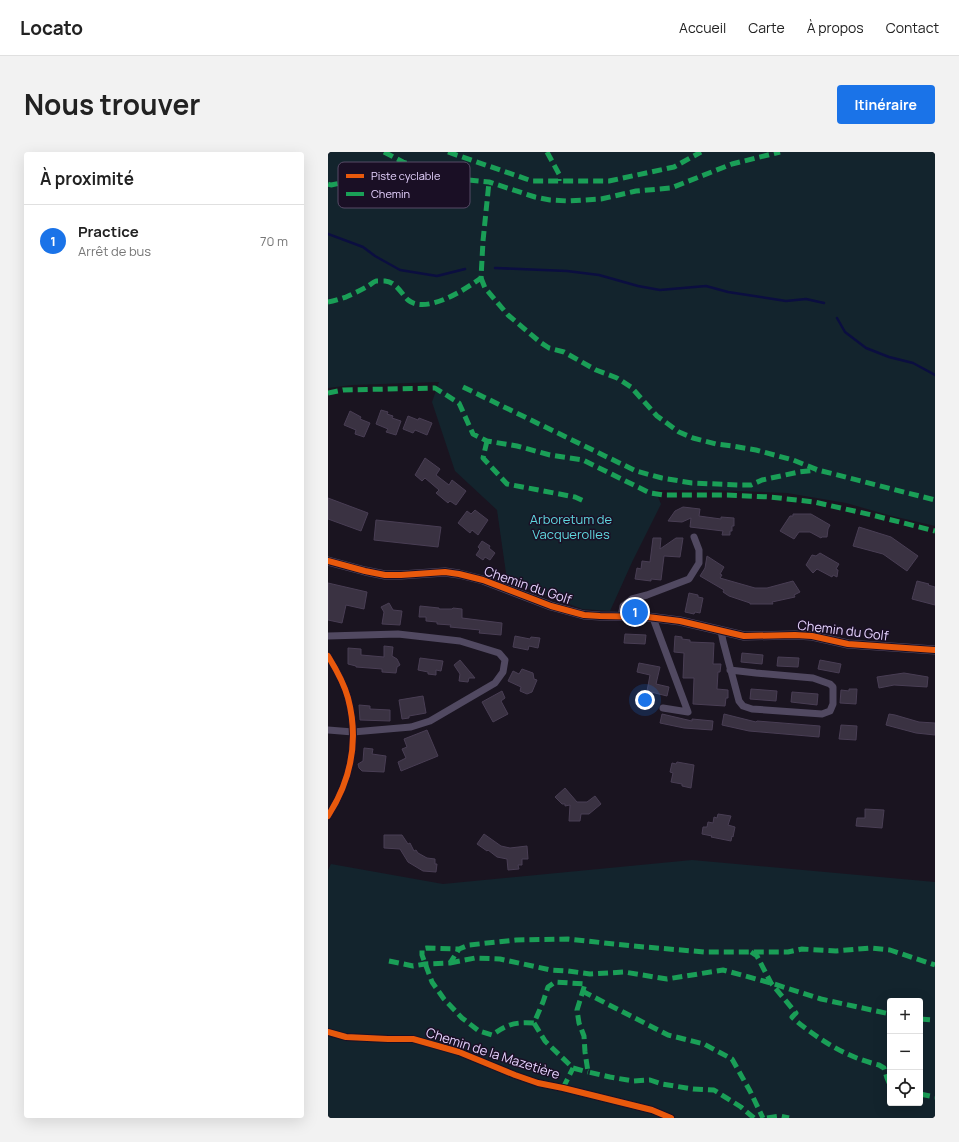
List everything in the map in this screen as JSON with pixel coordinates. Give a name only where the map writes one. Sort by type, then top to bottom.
[{"type":"street","points":[[621,617],[623,606],[632,599],[689,579],[699,562],[699,550],[694,538]]},
{"type":"street","name":"Chemin du Golf","points":[[328,561],[365,571],[385,574],[401,575],[445,572],[459,574],[483,580],[551,606],[576,613],[680,621],[744,636],[800,635],[848,644],[935,650]]},
{"type":"street","points":[[653,618],[688,712],[663,708]]},
{"type":"street","points":[[721,631],[722,641],[730,670],[739,701],[743,706],[752,709],[822,714],[830,711],[833,704],[833,686],[813,678],[756,674],[730,670]]},
{"type":"street","points":[[328,636],[398,634],[460,641],[499,653],[505,660],[503,672],[495,683],[430,721],[411,727],[353,732],[328,730]]},
{"type":"street","points":[[328,656],[337,672],[347,696],[353,732],[351,760],[344,785],[336,804],[328,816]]},
{"type":"street","name":"Chemin de la Mazetière","points":[[328,1032],[346,1037],[413,1039],[459,1052],[538,1083],[652,1110],[671,1118]]},
{"type":"green space","name":"Arboretum de Vacquerolles","points":[[328,152],[935,152],[935,526],[846,503],[787,493],[710,490],[655,490],[661,504],[610,611],[582,609],[507,580],[497,510],[455,471],[432,402],[439,382],[352,385],[328,388]]},
{"type":"green space","points":[[692,860],[935,882],[935,1118],[328,1118],[328,870],[331,864],[443,884]]},
{"type":"building","points":[[381,410],[388,412],[387,414],[393,416],[392,418],[401,421],[396,435],[386,432],[388,429],[376,424]]},
{"type":"building","points":[[350,411],[361,417],[360,419],[370,423],[364,437],[355,434],[356,430],[344,425]]},
{"type":"building","points":[[408,416],[432,423],[427,435],[415,430],[413,433],[403,429]]},
{"type":"building","points":[[425,458],[440,469],[436,475],[449,485],[452,480],[466,491],[456,505],[450,501],[448,503],[436,493],[439,490],[425,478],[422,481],[415,475]]},
{"type":"building","points":[[328,498],[368,513],[361,531],[328,519]]},
{"type":"building","points":[[683,507],[700,509],[699,516],[721,519],[721,517],[734,518],[734,526],[732,526],[730,535],[722,535],[723,531],[690,527],[691,518],[682,522],[668,521],[675,511]]},
{"type":"building","points":[[475,510],[488,520],[478,535],[472,530],[470,533],[458,523],[467,511],[471,514]]},
{"type":"building","points":[[793,514],[811,514],[830,525],[827,537],[821,538],[810,532],[799,532],[794,539],[780,531],[790,516],[793,516]]},
{"type":"building","points":[[376,520],[441,527],[438,547],[374,540]]},
{"type":"building","points":[[859,527],[891,537],[918,556],[907,571],[883,554],[853,546]]},
{"type":"building","points":[[653,538],[661,538],[660,549],[676,538],[683,538],[680,557],[664,556],[661,580],[651,579],[651,581],[635,579],[637,568],[641,569],[642,561],[650,562]]},
{"type":"building","points":[[482,541],[490,546],[489,548],[495,553],[490,560],[485,557],[483,560],[476,555],[480,549],[478,547]]},
{"type":"building","points":[[820,553],[839,564],[836,569],[838,570],[837,577],[833,575],[832,577],[817,569],[813,573],[806,565],[812,555],[816,556]]},
{"type":"building","points":[[707,556],[724,567],[720,574],[722,575],[720,578],[755,588],[767,588],[793,581],[800,592],[794,595],[795,597],[772,602],[773,604],[750,604],[729,596],[723,592],[724,590],[700,576],[705,568]]},
{"type":"building","points":[[917,581],[935,587],[935,605],[912,599]]},
{"type":"building","points":[[328,583],[367,592],[364,609],[346,605],[342,623],[328,620]]},
{"type":"building","points":[[689,593],[703,598],[700,613],[695,612],[694,614],[685,612]]},
{"type":"building","points":[[389,603],[393,610],[402,611],[400,625],[382,624],[384,612],[381,607]]},
{"type":"building","points":[[420,606],[439,609],[462,609],[462,618],[502,623],[501,635],[479,633],[480,630],[450,627],[451,625],[437,624],[437,622],[426,621],[426,617],[419,617]]},
{"type":"building","points":[[625,634],[646,635],[645,644],[624,643]]},
{"type":"building","points":[[515,636],[530,639],[531,637],[540,638],[538,648],[529,646],[528,650],[513,647]]},
{"type":"building","points":[[675,636],[690,640],[690,642],[714,643],[713,664],[721,664],[720,672],[718,672],[717,689],[728,690],[728,698],[726,698],[725,706],[693,704],[694,678],[683,678],[684,653],[674,652]]},
{"type":"building","points":[[384,646],[393,647],[392,656],[397,659],[400,665],[397,667],[396,673],[382,672],[382,669],[356,667],[348,664],[348,648],[361,649],[361,655],[384,657]]},
{"type":"building","points":[[742,653],[763,655],[762,664],[741,662]]},
{"type":"building","points":[[778,657],[799,658],[798,667],[777,666]]},
{"type":"building","points":[[420,658],[443,661],[441,671],[436,670],[436,675],[418,670]]},
{"type":"building","points":[[460,660],[475,678],[469,678],[468,682],[459,681],[460,674],[454,665]]},
{"type":"building","points":[[820,660],[841,664],[839,673],[818,669]]},
{"type":"building","points":[[639,663],[660,667],[656,684],[669,687],[667,696],[647,691],[650,675],[637,672]]},
{"type":"building","points":[[522,669],[533,673],[534,679],[537,680],[532,692],[527,694],[520,691],[521,687],[508,681],[513,671],[519,674]]},
{"type":"building","points":[[904,673],[928,677],[927,687],[894,685],[879,688],[877,677]]},
{"type":"building","points":[[751,689],[777,691],[776,701],[750,699]]},
{"type":"building","points":[[849,689],[857,689],[856,704],[840,703],[841,690],[849,691]]},
{"type":"building","points":[[502,691],[505,698],[501,701],[508,714],[493,722],[482,702]]},
{"type":"building","points":[[792,692],[818,694],[817,705],[791,702]]},
{"type":"building","points":[[423,696],[426,713],[409,716],[409,718],[402,719],[399,700]]},
{"type":"building","points":[[359,705],[370,706],[370,709],[390,710],[390,721],[360,720]]},
{"type":"building","points":[[662,714],[692,721],[692,719],[713,721],[712,730],[684,728],[660,723]]},
{"type":"building","points":[[724,714],[756,722],[820,726],[819,737],[749,731],[722,725]]},
{"type":"building","points":[[889,714],[919,722],[935,723],[935,735],[916,733],[886,725]]},
{"type":"building","points":[[841,725],[857,726],[856,740],[839,739]]},
{"type":"building","points":[[427,730],[438,756],[401,771],[398,762],[406,758],[402,749],[407,747],[404,739]]},
{"type":"building","points":[[364,748],[373,749],[372,754],[386,756],[384,772],[362,771],[359,768],[358,764],[363,761]]},
{"type":"building","points":[[677,762],[694,765],[691,788],[682,786],[682,784],[671,782],[673,773],[670,772],[672,763],[676,764]]},
{"type":"building","points":[[565,788],[577,802],[587,802],[595,796],[601,804],[589,814],[581,814],[580,821],[569,821],[570,805],[565,806],[565,804],[562,804],[555,797]]},
{"type":"building","points":[[865,809],[884,810],[882,828],[856,826],[857,818],[865,818]]},
{"type":"building","points":[[718,814],[731,816],[728,825],[735,827],[731,841],[702,834],[703,827],[707,827],[708,822],[713,823],[714,817],[717,818]]},
{"type":"building","points":[[484,834],[501,846],[510,848],[527,846],[528,859],[522,859],[522,865],[518,865],[519,869],[508,870],[507,859],[497,857],[477,844]]},
{"type":"building","points":[[384,835],[402,835],[408,844],[410,843],[414,851],[416,850],[418,853],[427,858],[435,859],[435,864],[437,864],[436,872],[423,871],[408,862],[400,849],[384,848]]},
{"type":"waterway","points":[[328,234],[363,247],[375,256],[400,270],[437,276],[465,269]]},
{"type":"waterway","points":[[495,268],[567,271],[599,275],[638,286],[660,290],[706,286],[728,292],[786,301],[806,299],[824,303]]},
{"type":"waterway","points":[[837,318],[845,332],[866,348],[889,357],[913,363],[935,375]]},
{"type":"marked path","points":[[384,152],[403,162]]},
{"type":"marked path","points":[[448,152],[532,181],[609,181],[674,167],[701,152]]},
{"type":"marked path","points":[[547,152],[559,174],[559,181]]},
{"type":"marked path","points":[[470,180],[489,182],[535,197],[550,200],[568,201],[601,199],[636,191],[671,188],[732,164],[780,152]]},
{"type":"marked path","points":[[328,302],[346,297],[376,281],[385,281],[392,283],[408,300],[416,304],[435,303],[456,294],[481,278],[489,182]]},
{"type":"marked path","points":[[328,184],[338,184]]},
{"type":"marked path","points":[[481,278],[485,288],[508,315],[540,342],[549,348],[564,352],[596,370],[617,378],[631,387],[657,416],[679,432],[693,438],[716,444],[756,450],[793,460],[818,470],[935,500]]},
{"type":"marked path","points":[[463,387],[636,471],[662,478],[692,483],[751,485],[762,480],[816,470]]},
{"type":"marked path","points":[[328,393],[343,390],[435,388],[459,403],[473,434],[487,441],[517,446],[550,455],[583,460],[650,493],[664,495],[770,497],[814,502],[935,531]]},
{"type":"marked path","points":[[487,441],[483,458],[507,484],[575,497],[586,502]]},
{"type":"marked path","points":[[754,1118],[741,1107],[714,1090],[693,1089],[662,1084],[650,1080],[633,1081],[588,1072],[584,1036],[579,1023],[577,1010],[585,984],[555,982],[548,987],[534,1023],[512,1024],[502,1028],[492,1035],[479,1031],[462,1018],[444,999],[432,982],[422,955],[422,949],[459,949],[469,945],[516,940],[568,939],[705,952],[788,952],[802,949],[836,951],[870,948],[890,950],[935,965]]},
{"type":"marked path","points":[[389,961],[413,966],[450,963],[459,949]]},
{"type":"marked path","points":[[751,952],[757,956],[771,983],[796,1013],[792,1017],[794,1019],[812,1033],[836,1048],[852,1056],[884,1068],[887,1078]]},
{"type":"marked path","points":[[450,963],[475,958],[500,959],[551,970],[590,974],[624,972],[667,979],[723,970],[821,999],[887,1013]]},
{"type":"marked path","points":[[582,991],[668,1035],[704,1044],[732,1059],[763,1118]]},
{"type":"marked path","points":[[923,1019],[935,1020]]},
{"type":"marked path","points":[[534,1023],[545,1041],[573,1068],[588,1072]]},
{"type":"marked path","points":[[563,1088],[573,1068]]},
{"type":"marked path","points":[[923,1095],[935,1097]]},
{"type":"marked path","points":[[767,1118],[780,1116],[789,1118]]},
{"type":"cycle path","points":[[328,561],[385,575],[445,572],[459,574],[483,580],[551,606],[584,615],[648,617],[680,621],[744,636],[812,636],[848,644],[935,650]]},
{"type":"cycle path","points":[[328,656],[340,676],[346,692],[353,729],[353,744],[347,774],[336,802],[328,816]]},
{"type":"cycle path","points":[[328,1032],[346,1037],[413,1039],[459,1052],[538,1083],[652,1110],[671,1118]]},
{"type":"place","name":"Practice","points":[[635,612]]}]
